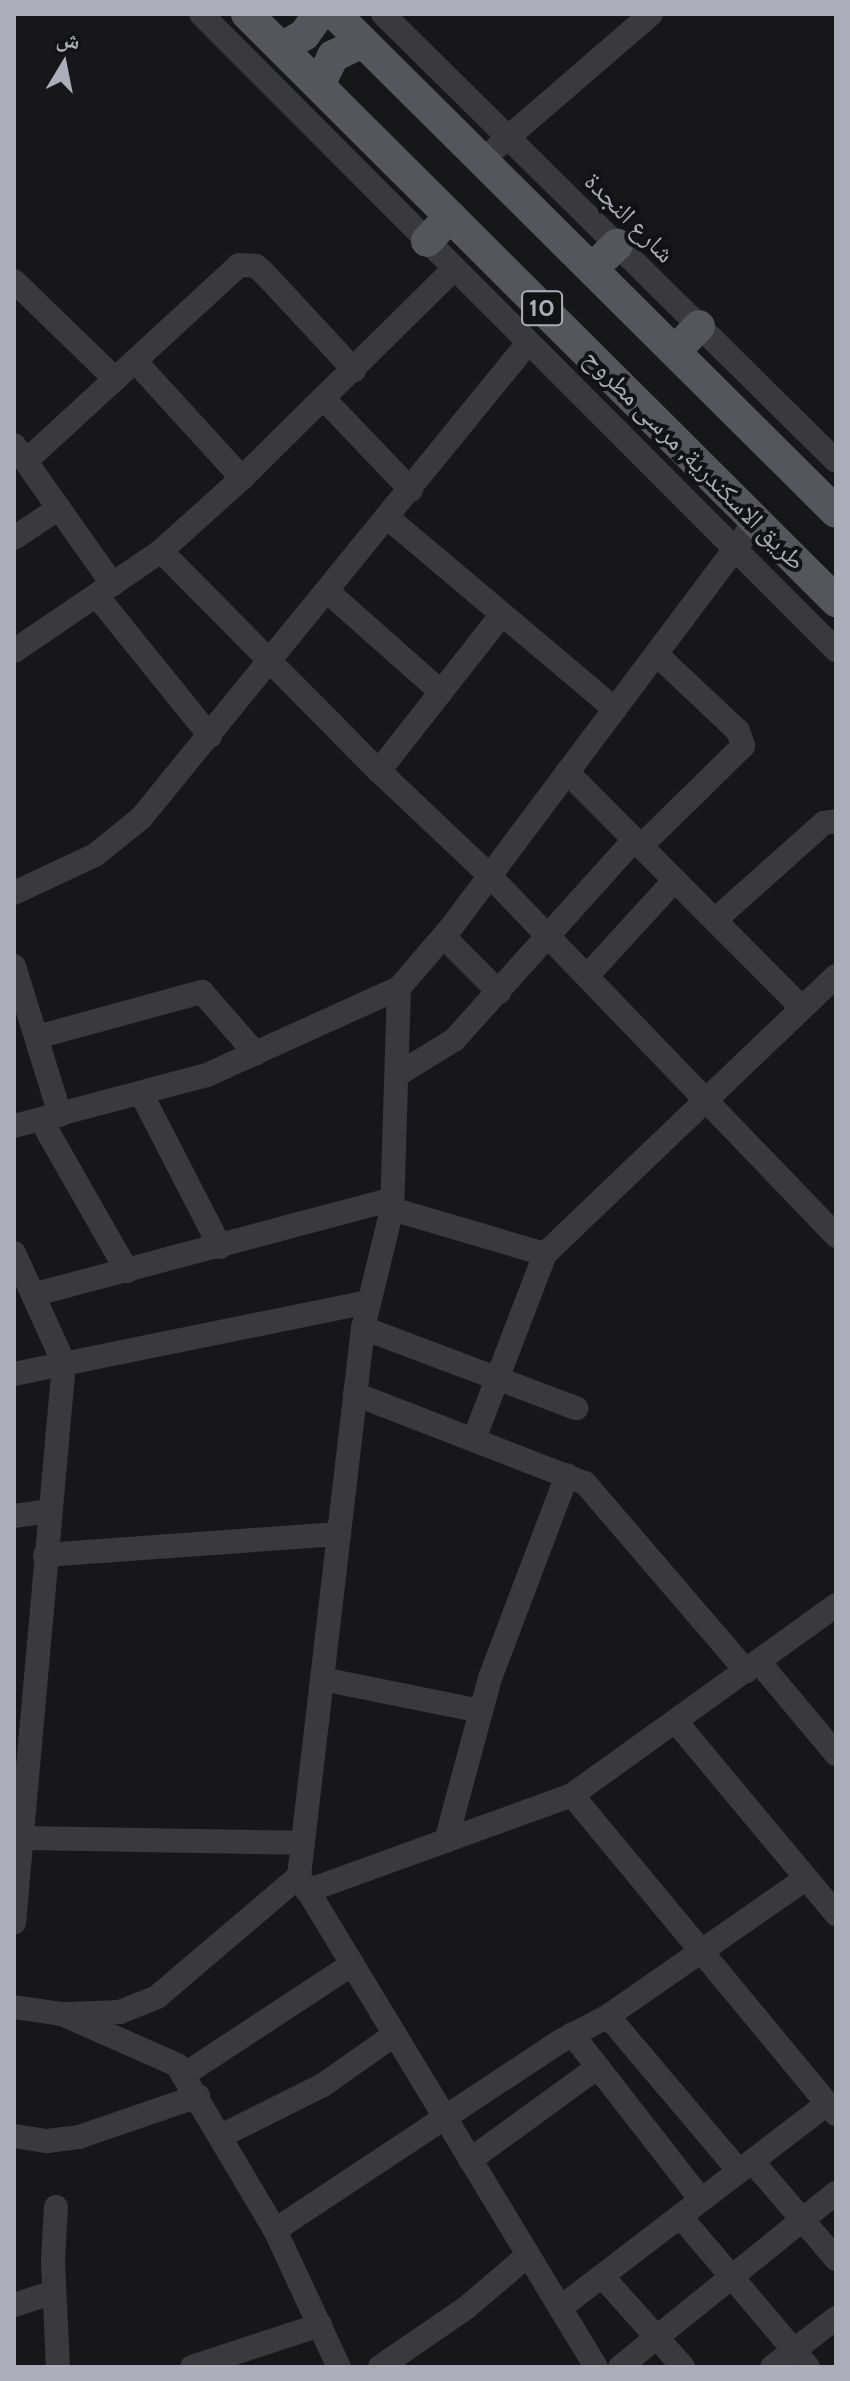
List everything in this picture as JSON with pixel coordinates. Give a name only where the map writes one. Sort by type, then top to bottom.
[{"type":"main road","name":"طريق الاسكندرية, مرسى مطروح","points":[[247,14],[836,601]]},
{"type":"main road","points":[[282,48],[304,35],[319,14]]},
{"type":"main road","name":"10","points":[[335,14],[363,42],[495,148],[606,256],[676,350],[836,512]]},
{"type":"main road","points":[[319,85],[333,56],[363,42]]},
{"type":"main road","points":[[427,241],[450,216]]},
{"type":"main road","points":[[676,350],[699,326]]},
{"type":"street","points":[[201,14],[836,650]]},
{"type":"street","points":[[383,14],[495,148],[651,14]]},
{"type":"street","name":"شارع النجدة","points":[[606,256],[699,326],[834,456]]},
{"type":"street","points":[[210,736],[105,590],[59,508],[20,453],[115,379],[239,265],[247,264],[263,272],[354,370]]},
{"type":"street","points":[[14,651],[161,551],[242,478],[454,269]]},
{"type":"street","points":[[14,281],[115,379]]},
{"type":"street","points":[[14,893],[95,855],[123,835],[270,664],[528,343]]},
{"type":"street","points":[[135,361],[242,478]]},
{"type":"street","points":[[324,399],[411,490]]},
{"type":"street","points":[[809,484],[834,456]]},
{"type":"street","points":[[14,538],[59,508]]},
{"type":"street","points":[[388,518],[615,709]]},
{"type":"street","points":[[14,1126],[142,1095],[256,1054],[399,988],[444,937],[755,522]]},
{"type":"street","points":[[161,551],[270,664],[490,876],[836,1236]]},
{"type":"street","points":[[328,592],[441,692]]},
{"type":"street","points":[[379,771],[502,614]]},
{"type":"street","points":[[397,1075],[442,1051],[638,843],[743,746],[738,731],[656,654]]},
{"type":"street","points":[[567,772],[801,1007]]},
{"type":"street","points":[[715,920],[824,823],[836,821]]},
{"type":"street","points":[[587,976],[675,880]]},
{"type":"street","points":[[444,937],[499,992]]},
{"type":"street","points":[[14,966],[37,1037],[51,1117],[127,1271]]},
{"type":"street","points":[[474,1439],[545,1254],[836,976]]},
{"type":"street","points":[[399,988],[392,1204],[363,1328],[303,1843],[303,1884],[596,2367]]},
{"type":"street","points":[[37,1037],[202,992],[256,1054]]},
{"type":"street","points":[[142,1095],[220,1247]]},
{"type":"street","points":[[36,1294],[392,1204],[545,1254]]},
{"type":"street","points":[[14,1253],[36,1294],[64,1363],[22,1772],[25,1838],[14,1923]]},
{"type":"street","points":[[14,1374],[367,1302]]},
{"type":"street","points":[[363,1328],[497,1375],[576,1408]]},
{"type":"street","points":[[355,1394],[567,1475],[594,1491],[752,1667],[836,1754]]},
{"type":"street","points":[[446,1841],[481,1711],[567,1475]]},
{"type":"street","points":[[14,1516],[48,1511]]},
{"type":"street","points":[[45,1555],[339,1534]]},
{"type":"street","points":[[14,2007],[62,2014],[120,2012],[157,1997],[303,1884],[446,1841],[572,1795],[677,1723],[836,1605]]},
{"type":"street","points":[[322,1679],[481,1711]]},
{"type":"street","points":[[677,1723],[836,1914]]},
{"type":"street","points":[[560,2308],[746,2166],[832,2109],[572,1795]]},
{"type":"street","points":[[25,1838],[303,1843]]},
{"type":"street","points":[[275,2230],[572,2034],[608,2016],[805,1879]]},
{"type":"street","points":[[185,2074],[351,1965]]},
{"type":"street","points":[[62,2014],[170,2061],[185,2074],[275,2230],[339,2367]]},
{"type":"street","points":[[608,2016],[746,2166],[803,2220],[836,2259]]},
{"type":"street","points":[[572,2034],[701,2200]]},
{"type":"street","points":[[221,2136],[323,2085],[394,2035]]},
{"type":"street","points":[[470,2160],[598,2067]]},
{"type":"street","points":[[14,2136],[47,2141],[79,2137],[198,2096]]},
{"type":"street","points":[[620,2367],[836,2193]]},
{"type":"street","points":[[56,2207],[54,2292],[58,2367]]},
{"type":"street","points":[[680,2216],[801,2359]]},
{"type":"street","points":[[380,2367],[466,2308],[528,2255]]},
{"type":"street","points":[[602,2276],[683,2367]]},
{"type":"street","points":[[14,2305],[54,2292]]},
{"type":"street","points":[[772,2367],[801,2359],[836,2318]]},
{"type":"street","points":[[192,2367],[320,2325]]}]
